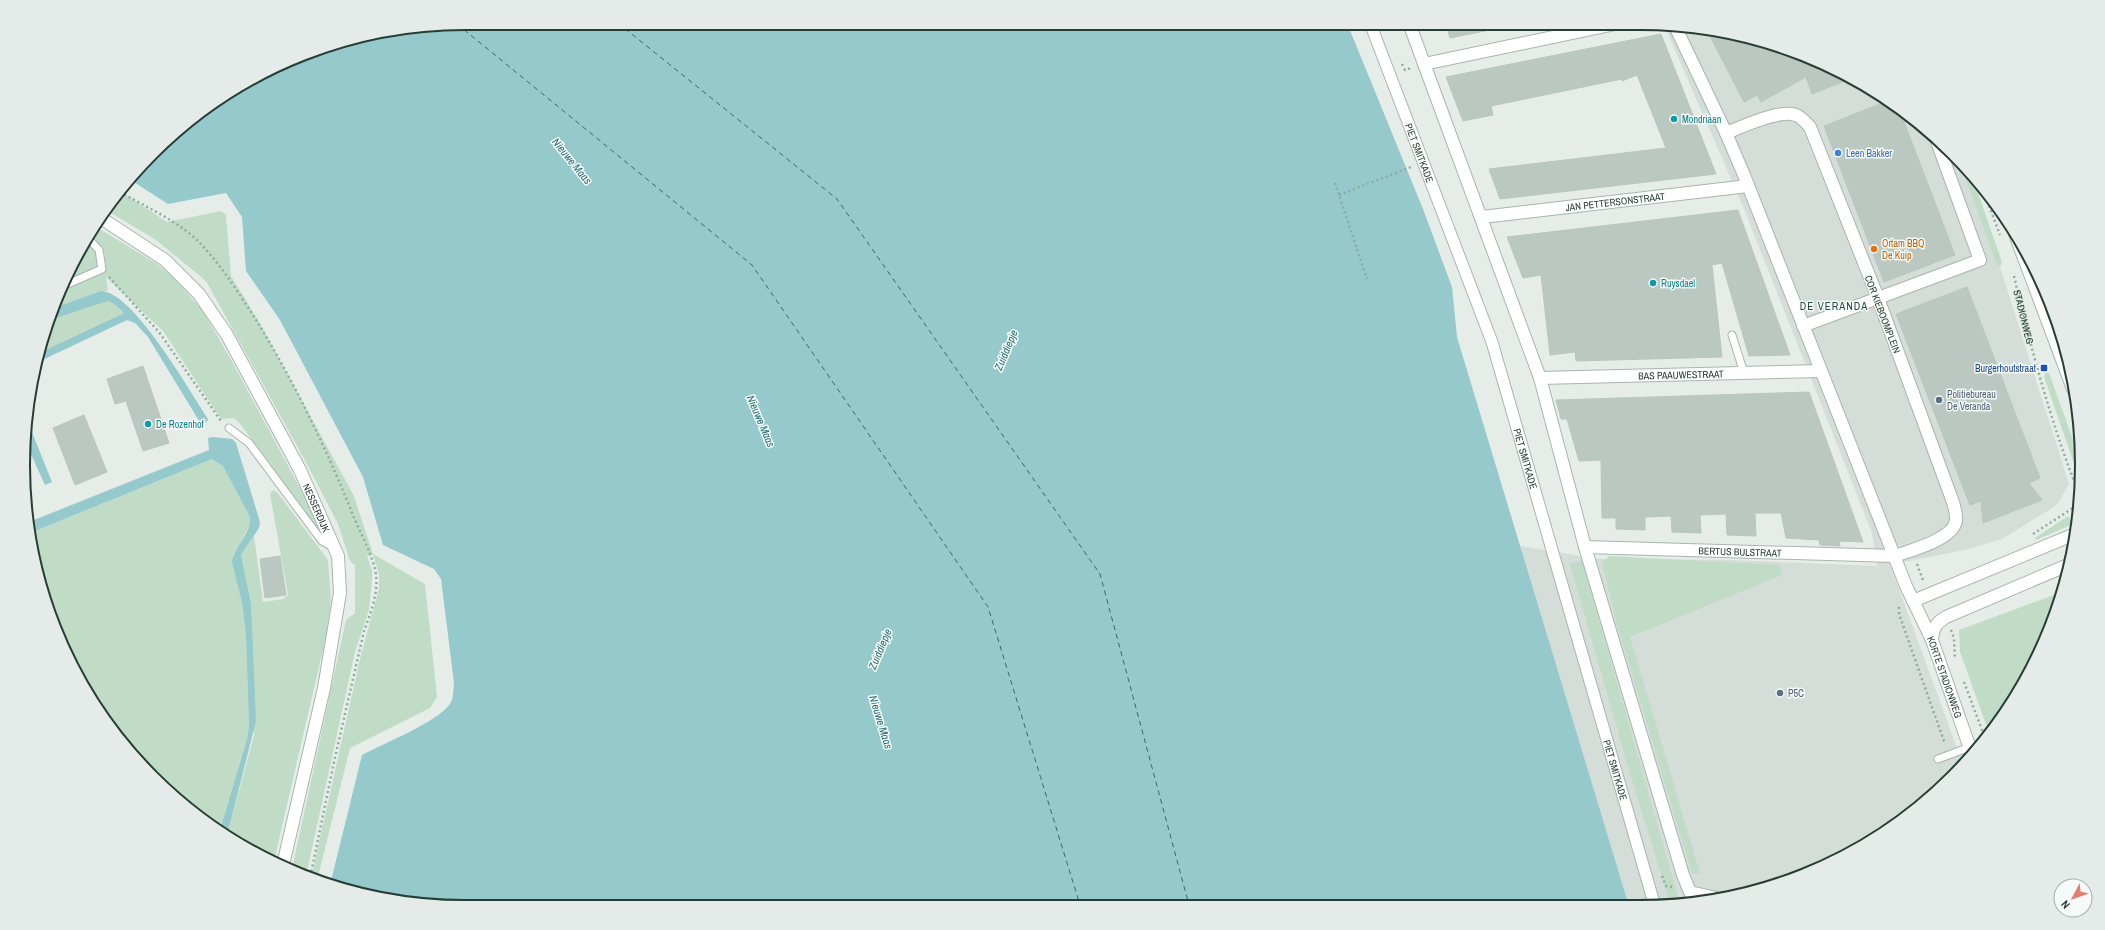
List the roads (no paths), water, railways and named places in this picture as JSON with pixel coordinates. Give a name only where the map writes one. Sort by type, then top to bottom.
[{"type":"street","name":"PIET SMITKADE","points":[[1373,30],[1492,342],[1653,900]]},
{"type":"street","points":[[1412,30],[1482,217],[1540,378],[1585,547],[1683,875],[1690,892],[1703,895]]},
{"type":"street","points":[[1424,64],[1587,30]]},
{"type":"street","points":[[1678,32],[1726,133],[1748,186],[1913,601],[2069,537]]},
{"type":"street","name":"COR KIEBOOMPLEIN","points":[[1726,133],[1776,115],[1789,113],[1798,116],[1810,127],[1878,298],[1956,512],[1956,523],[1945,536],[1894,556]]},
{"type":"street","points":[[1803,326],[1980,260],[1940,150]]},
{"type":"street","name":"JAN PETTERSONSTRAAT","points":[[1482,217],[1748,186]]},
{"type":"street","name":"NESSERDIJK","points":[[105,221],[165,260],[204,300],[227,335],[296,463],[335,548],[340,568],[337,615],[324,688],[284,860]]},
{"type":"street","name":"STADIONWEG","points":[[2026,265],[2062,360]]},
{"type":"street","name":"BAS PAAUWESTRAAT","points":[[1540,378],[1821,371]]},
{"type":"street","name":"BERTUS BULSTRAAT","points":[[1585,547],[1894,556]]},
{"type":"street","points":[[1932,640],[1933,629],[1938,622],[1946,617],[2063,567]]},
{"type":"street","name":"KORTE STADIONWEG","points":[[1913,601],[1932,640],[1970,748]]},
{"type":"lane","points":[[70,283],[102,270],[99,250],[91,242]]},
{"type":"lane","points":[[1732,335],[1744,373]]},
{"type":"lane","points":[[229,428],[248,443],[322,541],[335,548]]},
{"type":"lane","points":[[1938,759],[1968,751]]},
{"type":"water","points":[[465,30],[1350,30],[1423,209],[1452,287],[1457,337],[1627,900],[465,900],[437,899],[380,892],[331,879],[362,755],[409,732],[433,718],[450,704],[453,697],[454,683],[441,579],[434,569],[383,545],[363,477],[280,320],[246,271],[242,217],[226,193],[168,204],[134,182],[157,157],[200,120],[247,88],[299,63],[325,53],[380,38],[437,31]]},
{"type":"water","points":[[101,291],[114,295],[129,307],[160,345],[208,419],[207,422],[201,424],[148,337],[135,323],[127,320],[43,360],[46,350],[124,313],[108,301],[56,318],[61,305]]},
{"type":"water","points":[[32,431],[52,482],[45,485],[30,453]]},
{"type":"water","points":[[213,437],[232,439],[236,443],[260,522],[259,528],[241,555],[251,603],[256,721],[228,830],[221,826],[247,739],[249,727],[246,636],[242,602],[232,562],[233,556],[248,529],[250,517],[223,466],[212,459],[35,531],[34,520],[209,450],[208,438]]},
{"type":"place","name":"Mondriaan","points":[[1674,119]]},
{"type":"place","name":"Leen Bakker","points":[[1838,153]]},
{"type":"place","name":"Ortam BBQ De Kuip","points":[[1874,249]]},
{"type":"place","name":"Ruysdael","points":[[1653,283]]},
{"type":"place","name":"Burgerhoutstraat","points":[[2044,368]]},
{"type":"place","name":"Politiebureau De Veranda","points":[[1939,400]]},
{"type":"place","name":"De Rozenhof","points":[[148,424]]},
{"type":"place","name":"P5C","points":[[1780,693]]},
{"type":"district","name":"DE VERANDA","points":[[1834,306]]},
{"type":"water label","name":"Nieuwe Maas","points":[[572,161]]},
{"type":"water label","name":"Zuiddiepje","points":[[1006,350]]},
{"type":"water label","name":"Nieuwe Maas","points":[[761,421]]},
{"type":"water label","name":"Zuiddiepje","points":[[880,649]]},
{"type":"water label","name":"Nieuwe Maas","points":[[881,722]]}]
